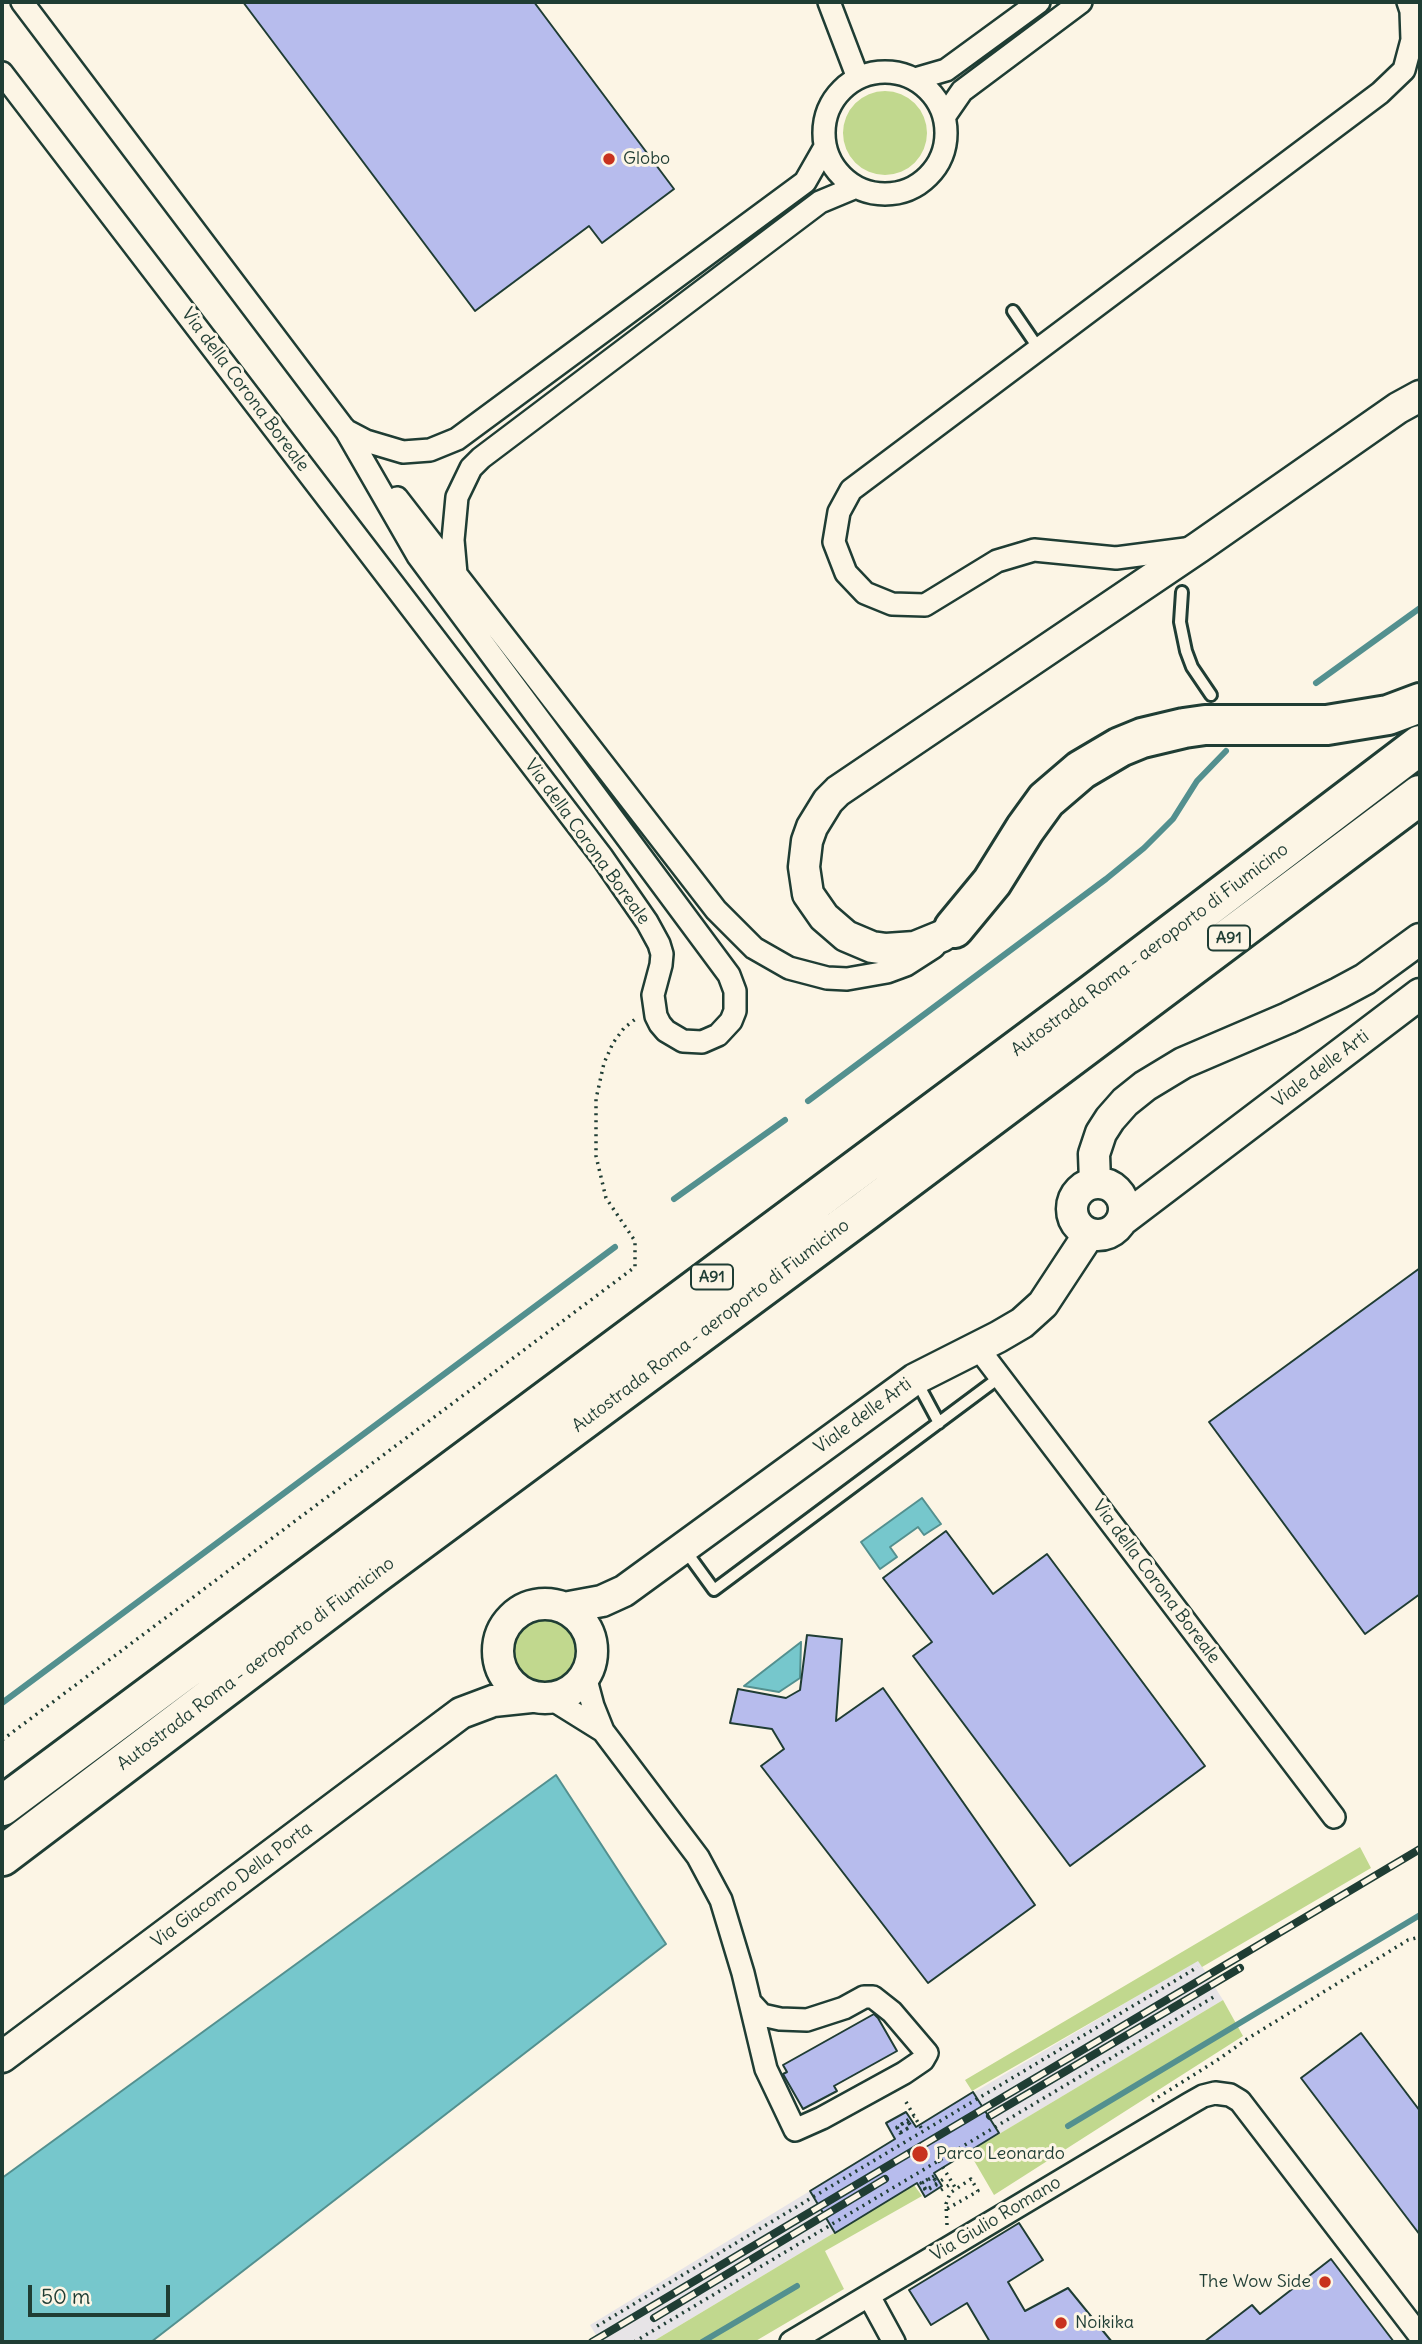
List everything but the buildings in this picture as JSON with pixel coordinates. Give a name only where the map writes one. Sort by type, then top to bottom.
[{"type":"highway","points":[[954,928],[992,882],[1025,828],[1046,800],[1081,770],[1120,747],[1142,738],[1184,728],[1205,725],[1327,725],[1388,715],[1420,703]]},
{"type":"highway","name":"Autostrada Roma - aeroporto di Fiumicino","points":[[2,1805],[1094,993],[1420,745]]},
{"type":"highway","name":"Autostrada Roma - aeroporto di Fiumicino","points":[[2,1856],[372,1576],[844,1227],[1420,795]]},
{"type":"street","name":"Via della Corona Boreale","points":[[22,2],[457,576],[716,910],[754,947],[780,963],[807,974],[827,978],[857,978],[906,965],[932,949],[954,928]]},
{"type":"street","points":[[829,2],[858,78]]},
{"type":"street","points":[[915,79],[946,70],[1039,2]]},
{"type":"street","points":[[944,117],[962,91],[1082,2]]},
{"type":"street","points":[[1199,547],[1116,558],[1034,550],[997,561],[925,605],[892,604],[865,593],[846,573],[834,542],[839,512],[852,490],[1380,93],[1404,70],[1412,40],[1408,2]]},
{"type":"street","points":[[887,72],[915,79],[928,89],[938,102],[944,117],[946,137],[942,157],[931,174],[915,186],[896,193],[876,194],[856,187],[842,177],[831,163],[825,146],[823,130],[830,107],[844,87],[872,73],[887,72]]},
{"type":"street","name":"Via della Corona Boreale","points":[[2,73],[602,857],[632,900],[661,949],[661,965],[653,995],[660,1024],[674,1037],[683,1041],[702,1042],[718,1035],[731,1021],[734,1012],[735,991],[729,975],[418,556],[345,429]]},
{"type":"street","points":[[345,429],[366,442],[404,452],[430,450],[457,439],[805,182],[825,146]]},
{"type":"street","points":[[457,576],[453,540],[457,497],[471,468],[481,458],[820,202],[856,187]]},
{"type":"street","points":[[954,928],[915,947],[886,949],[858,942],[834,927],[815,906],[805,881],[807,841],[819,813],[838,790],[1199,547],[1398,408],[1420,396]]},
{"type":"street","points":[[1095,1182],[1094,1154],[1101,1133],[1125,1102],[1145,1086],[1183,1063],[1339,993],[1365,979],[1420,940]]},
{"type":"street","name":"Viale delle Arti","points":[[564,1608],[602,1601],[624,1591],[915,1378],[1010,1331],[1043,1304],[1089,1234],[1104,1234],[1117,1227],[1121,1221],[1420,994]]},
{"type":"street","points":[[1089,1234],[1075,1222],[1072,1205],[1080,1190],[1095,1182],[1111,1186],[1122,1198],[1124,1205],[1121,1221]]},
{"type":"street","name":"Via della Corona Boreale","points":[[978,1348],[1334,1817]]},
{"type":"street","name":"Viale delle Arti","points":[[592,1644],[624,1591]]},
{"type":"street","name":"Via Giacomo Della Porta","points":[[461,1713],[480,1686],[498,1648],[505,1625],[511,1618],[525,1609],[541,1604],[564,1608]]},
{"type":"street","points":[[564,1608],[584,1625],[592,1644],[591,1664],[585,1676],[603,1731],[698,1857],[721,1900],[751,2003],[766,2069],[795,2130],[904,2073],[923,2060],[927,2053],[892,2012],[873,1997],[864,1997],[844,2008],[786,2028],[770,2046],[766,2069]]},
{"type":"street","points":[[498,1648],[499,1664],[507,1679],[521,1692],[540,1697],[603,1731]]},
{"type":"street","name":"Via Giacomo Della Porta","points":[[2,2057],[461,1713],[493,1701],[569,1692],[585,1676]]},
{"type":"street","points":[[751,2003],[762,2015],[807,2020]]},
{"type":"street","name":"Via Giulio Romano","points":[[791,2342],[828,2333],[869,2296],[1212,2093],[1230,2095],[1240,2101],[1420,2336]]},
{"type":"street","points":[[869,2296],[894,2342]]},
{"type":"lane","points":[[1013,312],[1039,349]]},
{"type":"lane","points":[[1182,592],[1180,622],[1186,651],[1211,695]]},
{"type":"lane","points":[[683,1548],[714,1590],[1000,1377]]},
{"type":"lane","points":[[915,1378],[939,1423]]},
{"type":"path","points":[[2,1740],[635,1267],[635,1241],[606,1198],[596,1156],[596,1099],[604,1063],[618,1035],[631,1022],[654,1007]]},
{"type":"path","points":[[1163,2120],[1152,2101],[1408,1940],[1420,1940]]},
{"type":"path","points":[[597,2326],[1198,1967]]},
{"type":"path","points":[[634,2342],[1217,1995]]},
{"type":"path","points":[[906,2102],[907,2109],[915,2116],[923,2131]]},
{"type":"path","points":[[900,2133],[897,2127],[915,2116]]},
{"type":"path","points":[[900,2133],[897,2127],[907,2121],[909,2123]]},
{"type":"path","points":[[900,2133],[916,2123]]},
{"type":"path","points":[[939,2161],[956,2189]]},
{"type":"path","points":[[943,2170],[921,2183],[926,2191],[938,2184],[935,2180],[933,2177],[922,2183],[926,2190],[948,2177]]},
{"type":"path","points":[[945,2210],[978,2190],[971,2179],[950,2193],[945,2210],[947,2224],[957,2242]]},
{"type":"path","points":[[940,2190],[952,2183]]},
{"type":"shaded area","points":[[1198,1960],[1223,2000],[652,2342],[600,2342],[590,2325],[895,2139]]},
{"type":"green space","points":[[885,91],[901,94],[915,103],[924,117],[927,133],[924,149],[915,163],[901,172],[885,175],[869,172],[855,163],[846,149],[843,133],[846,117],[855,103],[869,94]]},
{"type":"green space","points":[[544,1620],[567,1629],[576,1652],[567,1675],[544,1684],[521,1675],[512,1652],[521,1629]]},
{"type":"green space","points":[[1360,1847],[1371,1868],[1202,1967],[1198,1961],[972,2091],[965,2080]]},
{"type":"green space","points":[[1223,2000],[1243,2036],[994,2195],[969,2152]]},
{"type":"green space","points":[[914,2185],[922,2196],[825,2251],[844,2289],[754,2342],[652,2342]]},
{"type":"water","points":[[922,1498],[941,1524],[924,1535],[918,1527],[890,1547],[897,1557],[880,1569],[861,1542]]},
{"type":"water","points":[[801,1642],[800,1678],[779,1692],[744,1686]]},
{"type":"water","points":[[556,1775],[666,1944],[151,2342],[2,2342],[2,2178]]},
{"type":"waterway","points":[[1316,683],[1420,608]]},
{"type":"waterway","points":[[808,1101],[1144,848],[1173,819],[1197,781],[1226,751]]},
{"type":"waterway","points":[[674,1199],[785,1120]]},
{"type":"waterway","points":[[2,1703],[615,1247]]},
{"type":"waterway","points":[[1068,2126],[1420,1915]]},
{"type":"waterway","points":[[702,2342],[797,2286]]},
{"type":"railway","points":[[592,2342],[1420,1849]]},
{"type":"railway","points":[[990,2116],[1240,1968]]},
{"type":"railway","points":[[654,2318],[885,2179]]},
{"type":"place","name":"Globo","points":[[609,159]]},
{"type":"place","name":"Parco Leonardo","points":[[920,2154]]},
{"type":"place","name":"The Wow Side","points":[[1325,2282]]},
{"type":"place","name":"Noikika","points":[[1061,2323]]}]
